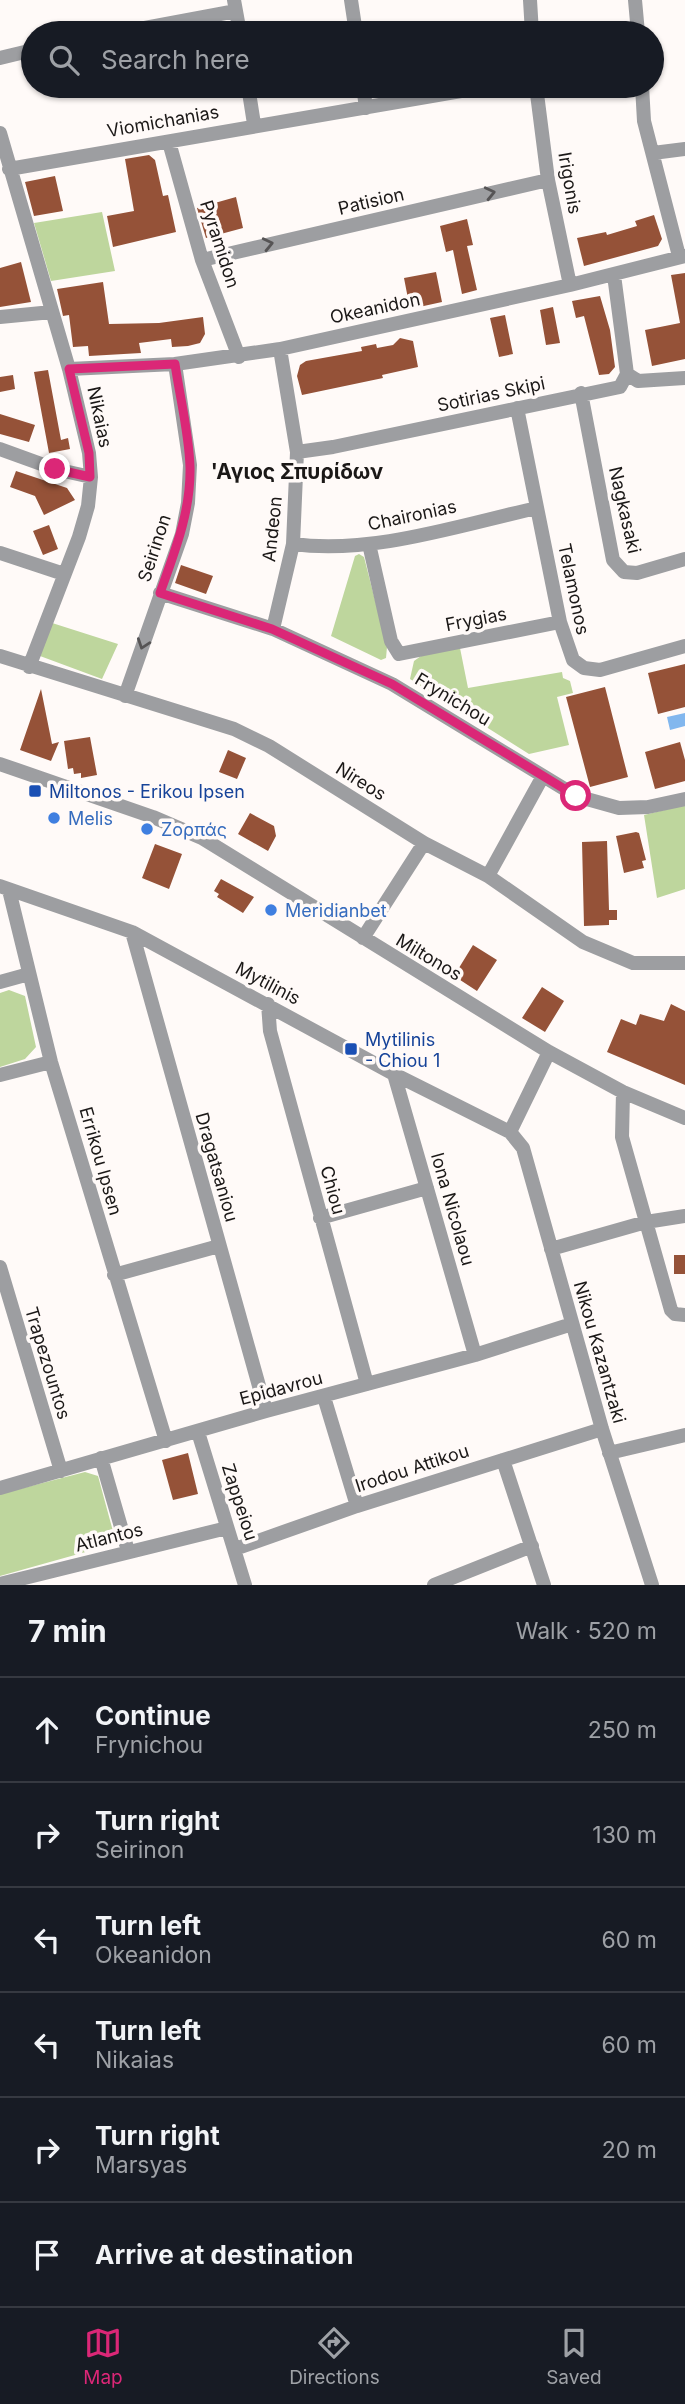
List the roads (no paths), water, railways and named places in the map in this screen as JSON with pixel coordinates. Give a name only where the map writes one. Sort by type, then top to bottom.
[{"type":"street","points":[[351,0],[354,21]]},
{"type":"street","points":[[530,0],[531,21]]},
{"type":"street","points":[[635,0],[637,21]]},
{"type":"street","points":[[168,21],[235,5]]},
{"type":"street","points":[[0,58],[21,53]]},
{"type":"street","points":[[250,98],[254,124]]},
{"type":"street","points":[[365,98],[366,108]]},
{"type":"street","name":"Viomichanias","points":[[9,169],[169,142],[254,124],[422,98]]},
{"type":"street","name":"Irigonis","points":[[538,98],[548,180],[570,285]]},
{"type":"street","points":[[643,98],[644,121],[682,256]]},
{"type":"street","name":"Nikaias","points":[[0,132],[69,369],[89,453],[88,506],[29,667]]},
{"type":"street","name":"Pyramidon","points":[[169,142],[202,260],[239,356]]},
{"type":"street","points":[[653,153],[685,149]]},
{"type":"street","name":"Patision","points":[[202,260],[548,180]]},
{"type":"street","name":"Okeanidon","points":[[69,369],[175,364],[280,349],[614,275],[682,256]]},
{"type":"street","points":[[614,275],[627,374],[638,381],[685,378]]},
{"type":"street","points":[[0,317],[52,312]]},
{"type":"street","name":"Andeon","points":[[272,629],[293,544],[297,452],[280,349]]},
{"type":"street","name":"Seirinon","points":[[125,696],[182,534],[188,503],[190,466],[175,364]]},
{"type":"street","name":"Sotirias Skipi","points":[[297,452],[333,447],[581,393],[620,387],[627,374]]},
{"type":"street","name":"Nagkasaki","points":[[581,393],[613,560],[624,572],[637,573],[685,559]]},
{"type":"street","name":"Telamonos","points":[[517,408],[560,622],[573,660],[584,668],[615,668],[685,646]]},
{"type":"street","points":[[0,449],[55,469],[90,477]]},
{"type":"street","name":"Chaironias","points":[[293,544],[325,548],[369,544],[537,508]]},
{"type":"street","name":"Frygias","points":[[369,544],[391,642],[399,654],[560,622]]},
{"type":"street","points":[[0,553],[64,574]]},
{"type":"street","name":"Frynichou","points":[[160,593],[272,629],[392,684],[576,796],[619,808],[648,807],[685,799]]},
{"type":"street","name":"Nireos","points":[[0,656],[234,729],[269,746],[424,843],[488,876],[583,942],[633,963],[685,963]]},
{"type":"street","name":"Miltonos","points":[[0,764],[153,817],[201,838],[549,1052],[623,1092],[685,1118]]},
{"type":"street","points":[[488,876],[543,776]]},
{"type":"street","points":[[363,938],[424,843]]},
{"type":"street","name":"Mytilinis","points":[[5,888],[132,932],[394,1074],[510,1132]]},
{"type":"street","name":"Errikou Ipsen","points":[[5,888],[51,1062],[166,1441]]},
{"type":"street","name":"Dragatsaniou","points":[[132,932],[265,1411]]},
{"type":"street","points":[[0,982],[29,974]]},
{"type":"street","name":"Chiou","points":[[268,1004],[270,1031],[368,1384]]},
{"type":"street","points":[[510,1132],[549,1052]]},
{"type":"street","points":[[0,1075],[51,1062]]},
{"type":"street","name":"Iona Nicolaou","points":[[394,1074],[475,1355]]},
{"type":"street","points":[[623,1092],[622,1138],[671,1310],[680,1315]]},
{"type":"street","name":"Nikou Kazantzaki","points":[[510,1132],[523,1148],[609,1453],[652,1585]]},
{"type":"street","points":[[320,1218],[427,1188]]},
{"type":"street","points":[[551,1249],[646,1222],[685,1216]]},
{"type":"street","points":[[114,1275],[219,1246]]},
{"type":"street","name":"Trapezountos","points":[[0,1266],[5,1306],[61,1471]]},
{"type":"street","name":"Epidavrou","points":[[0,1488],[265,1411],[475,1355],[572,1324]]},
{"type":"street","points":[[324,1397],[357,1506]]},
{"type":"street","name":"Irodou Attikou","points":[[235,1549],[357,1506],[602,1429]]},
{"type":"street","name":"Zappeiou","points":[[198,1432],[245,1585]]},
{"type":"street","points":[[609,1453],[685,1435]]},
{"type":"street","points":[[101,1458],[128,1551]]},
{"type":"street","points":[[503,1460],[544,1585]]},
{"type":"street","name":"Atlantos","points":[[0,1584],[227,1528]]},
{"type":"street","points":[[434,1585],[532,1546]]},
{"type":"water","points":[[685,713],[685,726],[670,730],[667,717]]},
{"type":"place","name":"Miltonos - Erikou Ipsen","points":[[35,791]]},
{"type":"place","name":"Melis","points":[[54,818]]},
{"type":"place","name":"Ζορπάς","points":[[147,829]]},
{"type":"place","name":"Meridianbet","points":[[271,910]]},
{"type":"place","name":"Mytilinis - Chiou 1","points":[[351,1049]]},
{"type":"district","name":"'Αγιος Σπυρίδων","points":[[297,471]]}]
